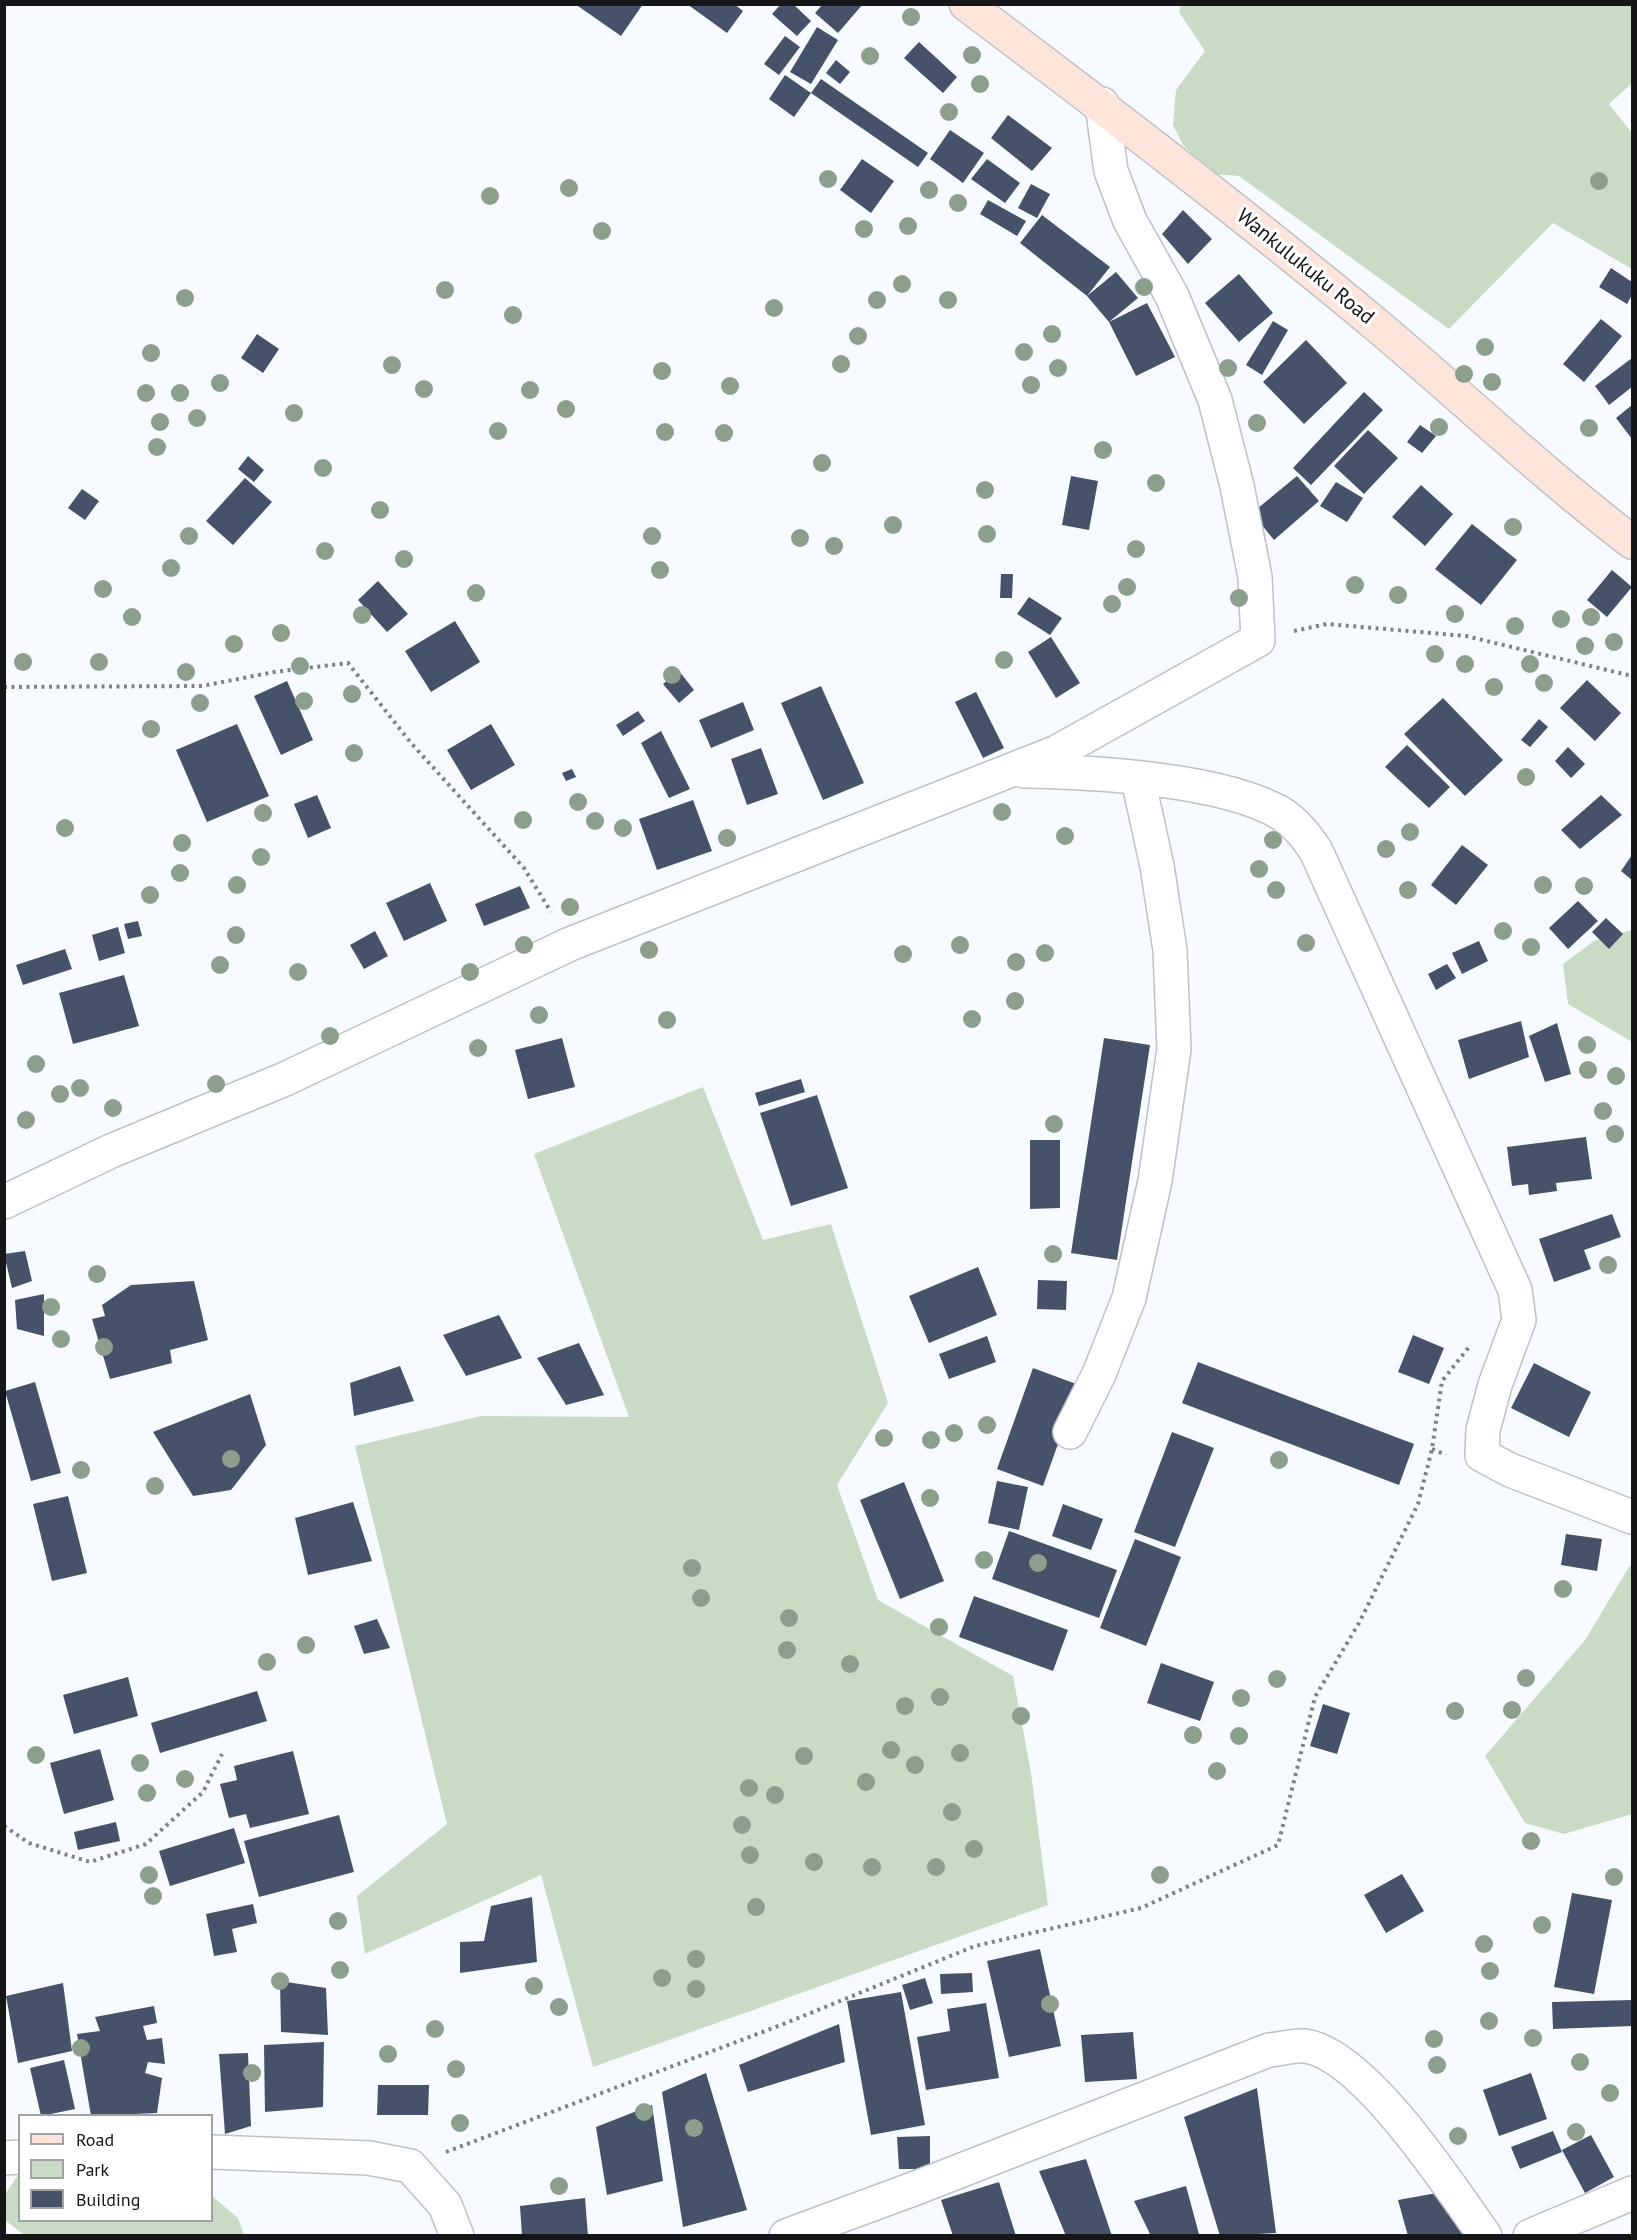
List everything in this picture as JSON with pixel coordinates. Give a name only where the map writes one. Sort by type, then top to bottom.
[{"type":"main road","name":"Wankulukuku Road","points":[[966,4],[1101,104],[1374,323],[1565,490],[1632,542]]},
{"type":"street","points":[[4,1202],[111,1151],[285,1078],[570,944],[1058,752],[1258,640],[1255,577],[1237,486],[1215,400],[1172,296],[1130,221],[1111,171],[1101,104]]},
{"type":"street","points":[[1013,771],[1063,772],[1191,786],[1254,801],[1281,814],[1299,827],[1316,851],[1497,1248],[1506,1275],[1515,1290],[1519,1320],[1495,1384],[1483,1431],[1482,1455],[1510,1470],[1632,1517]]},
{"type":"street","points":[[1070,1432],[1099,1374],[1129,1298],[1155,1181],[1174,1049],[1170,950],[1157,866],[1138,779]]},
{"type":"street","points":[[786,2235],[927,2184],[1269,2050],[1305,2046],[1338,2061],[1375,2090],[1485,2235]]},
{"type":"street","points":[[213,2152],[369,2158],[410,2166],[445,2205],[457,2235]]},
{"type":"street","points":[[1530,2235],[1632,2193]]},
{"type":"path","points":[[1258,640],[1327,624],[1466,636],[1632,676]]},
{"type":"path","points":[[4,687],[202,686],[274,672],[348,663],[411,743],[524,868],[570,944]]},
{"type":"path","points":[[410,2166],[770,2029],[975,1946],[1141,1908],[1278,1845],[1315,1697],[1359,1623],[1418,1504],[1432,1449],[1442,1381],[1471,1344]]},
{"type":"path","points":[[4,1826],[28,1843],[90,1862],[146,1844],[203,1792],[222,1754]]},
{"type":"green space","points":[[1181,5],[1632,5],[1632,83],[1609,104],[1632,133],[1632,269],[1553,223],[1449,329],[1239,176],[1214,174],[1183,145],[1173,125],[1176,90],[1205,51],[1179,12]]},
{"type":"green space","points":[[1632,930],[1632,1042],[1568,1004],[1563,964],[1594,941]]},
{"type":"green space","points":[[703,1087],[763,1240],[831,1224],[888,1403],[837,1485],[878,1600],[1013,1676],[1031,1773],[1048,1905],[593,2067],[541,1875],[365,1954],[357,1896],[447,1824],[355,1446],[481,1416],[629,1417],[534,1154]]},
{"type":"green space","points":[[1632,1565],[1632,1814],[1564,1834],[1525,1823],[1485,1756],[1585,1640]]},
{"type":"green space","points":[[18,2175],[18,2222],[213,2222],[213,2197],[238,2218],[244,2235],[24,2235],[5,2220],[5,2194]]},
{"type":"building","points":[[575,4],[643,4],[621,36]]},
{"type":"building","points":[[687,4],[734,4],[743,11],[727,33]]},
{"type":"building","points":[[781,4],[793,4],[811,21],[797,36],[772,14]]},
{"type":"building","points":[[823,4],[863,4],[838,33],[815,13]]},
{"type":"building","points":[[817,27],[838,40],[811,84],[790,72]]},
{"type":"building","points":[[785,36],[800,47],[779,75],[764,64]]},
{"type":"building","points":[[919,42],[957,77],[943,93],[904,58]]},
{"type":"building","points":[[836,60],[850,72],[840,84],[826,73]]},
{"type":"building","points":[[785,75],[811,93],[794,117],[769,99]]},
{"type":"building","points":[[821,79],[928,153],[918,167],[811,93]]},
{"type":"building","points":[[1008,115],[1052,148],[1032,171],[991,138]]},
{"type":"building","points":[[950,130],[984,153],[963,183],[930,159]]},
{"type":"building","points":[[862,159],[894,181],[871,213],[840,190]]},
{"type":"building","points":[[987,159],[1020,183],[1005,203],[971,179]]},
{"type":"building","points":[[1031,184],[1050,194],[1037,218],[1018,208]]},
{"type":"building","points":[[988,200],[1026,221],[1017,236],[980,214]]},
{"type":"building","points":[[1183,210],[1212,239],[1188,264],[1162,234]]},
{"type":"building","points":[[1042,215],[1110,267],[1087,296],[1020,243]]},
{"type":"building","points":[[1611,268],[1632,282],[1632,295],[1627,304],[1599,287]]},
{"type":"building","points":[[1116,272],[1138,298],[1109,322],[1087,296]]},
{"type":"building","points":[[1239,274],[1273,313],[1239,342],[1205,303]]},
{"type":"building","points":[[1147,303],[1175,357],[1136,376],[1109,322]]},
{"type":"building","points":[[1601,319],[1622,336],[1584,382],[1563,364]]},
{"type":"building","points":[[1273,321],[1288,330],[1262,375],[1246,365]]},
{"type":"building","points":[[257,334],[279,349],[263,373],[241,358]]},
{"type":"building","points":[[1306,340],[1347,383],[1304,424],[1263,382]]},
{"type":"building","points":[[1632,358],[1632,387],[1609,405],[1595,386]]},
{"type":"building","points":[[1364,392],[1383,410],[1311,485],[1293,468]]},
{"type":"building","points":[[1632,405],[1632,439],[1616,418]]},
{"type":"building","points":[[1420,425],[1436,436],[1422,453],[1407,442]]},
{"type":"building","points":[[1368,430],[1398,458],[1364,494],[1334,466]]},
{"type":"building","points":[[248,456],[264,470],[254,482],[238,469]]},
{"type":"building","points":[[1071,476],[1098,481],[1089,530],[1062,525]]},
{"type":"building","points":[[1297,476],[1319,501],[1274,540],[1252,513]]},
{"type":"building","points":[[245,478],[272,502],[233,545],[206,521]]},
{"type":"building","points":[[1336,482],[1363,498],[1347,522],[1320,506]]},
{"type":"building","points":[[1421,485],[1453,514],[1425,546],[1392,517]]},
{"type":"building","points":[[82,489],[99,501],[85,520],[68,508]]},
{"type":"building","points":[[1472,524],[1517,560],[1481,605],[1435,569]]},
{"type":"building","points":[[1612,570],[1632,587],[1607,617],[1587,600]]},
{"type":"building","points":[[1001,574],[1013,574],[1012,598],[1000,598]]},
{"type":"building","points":[[378,581],[408,614],[387,632],[358,600]]},
{"type":"building","points":[[1029,597],[1062,618],[1050,635],[1017,614]]},
{"type":"building","points":[[455,621],[480,662],[431,692],[405,651]]},
{"type":"building","points":[[1051,637],[1080,683],[1056,698],[1028,652]]},
{"type":"building","points":[[679,671],[694,690],[679,703],[663,684]]},
{"type":"building","points":[[1587,680],[1621,713],[1595,741],[1560,708]]},
{"type":"building","points":[[287,681],[313,740],[281,755],[254,696]]},
{"type":"building","points":[[821,686],[864,783],[823,800],[781,703]]},
{"type":"building","points":[[976,692],[1004,748],[983,758],[955,702]]},
{"type":"building","points":[[1443,698],[1503,760],[1465,796],[1404,734]]},
{"type":"building","points":[[743,702],[754,730],[711,748],[699,720]]},
{"type":"building","points":[[638,711],[645,721],[623,736],[616,725]]},
{"type":"building","points":[[1539,719],[1548,727],[1530,747],[1521,740]]},
{"type":"building","points":[[237,724],[269,796],[207,822],[176,750]]},
{"type":"building","points":[[491,724],[515,765],[471,790],[447,750]]},
{"type":"building","points":[[661,731],[690,789],[669,798],[641,743]]},
{"type":"building","points":[[1407,745],[1450,787],[1429,808],[1385,767]]},
{"type":"building","points":[[1568,747],[1585,764],[1571,778],[1555,761]]},
{"type":"building","points":[[761,748],[778,794],[747,805],[731,759]]},
{"type":"building","points":[[572,769],[576,777],[566,781],[562,773]]},
{"type":"building","points":[[317,795],[331,828],[308,838],[294,804]]},
{"type":"building","points":[[1601,795],[1622,815],[1580,849],[1561,830]]},
{"type":"building","points":[[693,800],[712,851],[657,870],[639,819]]},
{"type":"building","points":[[1462,845],[1488,865],[1456,905],[1431,885]]},
{"type":"building","points":[[1632,855],[1632,880],[1621,871]]},
{"type":"building","points":[[430,883],[447,921],[404,941],[386,903]]},
{"type":"building","points":[[520,886],[530,908],[484,926],[475,904]]},
{"type":"building","points":[[1578,901],[1598,921],[1568,949],[1549,928]]},
{"type":"building","points":[[1606,918],[1623,934],[1609,949],[1592,932]]},
{"type":"building","points":[[138,921],[142,936],[128,939],[124,924]]},
{"type":"building","points":[[118,927],[125,953],[99,961],[92,935]]},
{"type":"building","points":[[375,931],[388,956],[364,969],[350,945]]},
{"type":"building","points":[[1479,941],[1488,961],[1462,974],[1452,953]]},
{"type":"building","points":[[65,949],[72,969],[23,985],[16,965]]},
{"type":"building","points":[[1447,964],[1456,978],[1436,990],[1428,974]]},
{"type":"building","points":[[124,975],[139,1026],[73,1044],[59,993]]},
{"type":"building","points":[[1521,1021],[1529,1057],[1469,1079],[1458,1040]]},
{"type":"building","points":[[1557,1023],[1571,1074],[1545,1082],[1529,1036]]},
{"type":"building","points":[[562,1038],[575,1087],[528,1099],[515,1050]]},
{"type":"building","points":[[1104,1038],[1150,1045],[1117,1260],[1071,1253]]},
{"type":"building","points":[[801,1079],[805,1092],[759,1106],[755,1093]]},
{"type":"building","points":[[817,1095],[848,1188],[791,1206],[760,1113]]},
{"type":"building","points":[[1586,1137],[1592,1179],[1556,1183],[1557,1191],[1529,1195],[1528,1184],[1512,1186],[1507,1147]]},
{"type":"building","points":[[1030,1140],[1060,1140],[1060,1208],[1030,1209]]},
{"type":"building","points":[[1612,1214],[1621,1237],[1584,1250],[1591,1269],[1554,1282],[1539,1239]]},
{"type":"building","points":[[25,1251],[32,1281],[12,1288],[4,1254]]},
{"type":"building","points":[[978,1267],[997,1315],[929,1343],[909,1296]]},
{"type":"building","points":[[1038,1280],[1067,1281],[1066,1310],[1037,1309]]},
{"type":"building","points":[[194,1281],[208,1340],[170,1350],[172,1363],[110,1379],[92,1319],[105,1316],[102,1305],[131,1285]]},
{"type":"building","points":[[44,1294],[44,1336],[17,1329],[15,1300]]},
{"type":"building","points":[[499,1315],[522,1358],[466,1376],[443,1335]]},
{"type":"building","points":[[1413,1335],[1444,1348],[1429,1384],[1398,1372]]},
{"type":"building","points":[[987,1336],[996,1362],[949,1379],[939,1354]]},
{"type":"building","points":[[579,1343],[604,1395],[566,1405],[537,1358]]},
{"type":"building","points":[[1198,1362],[1414,1444],[1399,1485],[1182,1403]]},
{"type":"building","points":[[1534,1363],[1591,1392],[1569,1437],[1511,1408]]},
{"type":"building","points":[[400,1366],[414,1401],[354,1416],[350,1383]]},
{"type":"building","points":[[1033,1368],[1079,1385],[1043,1486],[997,1469]]},
{"type":"building","points":[[35,1382],[61,1473],[31,1481],[5,1391]]},
{"type":"building","points":[[250,1394],[266,1445],[231,1490],[193,1496],[153,1432]]},
{"type":"building","points":[[1172,1432],[1214,1448],[1175,1547],[1134,1532]]},
{"type":"building","points":[[997,1481],[1028,1487],[1019,1530],[988,1523]]},
{"type":"building","points":[[904,1482],[944,1581],[900,1599],[860,1500]]},
{"type":"building","points":[[68,1496],[87,1573],[52,1581],[33,1504]]},
{"type":"building","points":[[353,1502],[372,1561],[308,1575],[295,1518]]},
{"type":"building","points":[[1063,1504],[1103,1519],[1091,1550],[1052,1536]]},
{"type":"building","points":[[1009,1531],[1117,1570],[1099,1618],[992,1579]]},
{"type":"building","points":[[1566,1534],[1602,1539],[1597,1571],[1561,1565]]},
{"type":"building","points":[[1135,1539],[1181,1557],[1146,1646],[1100,1628]]},
{"type":"building","points":[[974,1596],[1068,1630],[1053,1671],[959,1637]]},
{"type":"building","points":[[377,1619],[390,1648],[364,1654],[354,1626]]},
{"type":"building","points":[[1161,1663],[1214,1682],[1200,1721],[1147,1703]]},
{"type":"building","points":[[128,1677],[138,1716],[74,1734],[63,1695]]},
{"type":"building","points":[[257,1691],[267,1721],[160,1753],[151,1723]]},
{"type":"building","points":[[1323,1704],[1350,1713],[1337,1754],[1310,1746]]},
{"type":"building","points":[[100,1749],[114,1800],[64,1814],[50,1763]]},
{"type":"building","points":[[293,1751],[309,1814],[250,1828],[246,1814],[229,1818],[220,1784],[237,1780],[234,1766]]},
{"type":"building","points":[[339,1815],[354,1872],[259,1897],[244,1841]]},
{"type":"building","points":[[116,1822],[120,1841],[78,1850],[74,1832]]},
{"type":"building","points":[[234,1828],[245,1863],[170,1886],[159,1851]]},
{"type":"building","points":[[1402,1874],[1424,1911],[1386,1933],[1364,1895]]},
{"type":"building","points":[[1572,1893],[1612,1900],[1594,1994],[1554,1987]]},
{"type":"building","points":[[532,1897],[537,1962],[460,1973],[460,1942],[484,1941],[491,1906]]},
{"type":"building","points":[[253,1904],[257,1923],[232,1929],[237,1952],[214,1956],[206,1914]]},
{"type":"building","points":[[1040,1949],[1061,2046],[1009,2057],[987,1961]]},
{"type":"building","points":[[972,1973],[973,1992],[941,1994],[940,1974]]},
{"type":"building","points":[[925,1978],[933,2003],[910,2010],[902,1985]]},
{"type":"building","points":[[280,1981],[326,1988],[328,2035],[281,2032]]},
{"type":"building","points":[[63,1983],[72,2051],[18,2063],[6,1996]]},
{"type":"building","points":[[901,1992],[925,2125],[871,2135],[847,2001]]},
{"type":"building","points":[[1632,2000],[1632,2026],[1553,2029],[1552,2002]]},
{"type":"building","points":[[986,2003],[999,2078],[926,2090],[917,2037],[950,2031],[947,2009]]},
{"type":"building","points":[[154,2006],[157,2023],[143,2026],[147,2040],[162,2038],[165,2064],[148,2062],[145,2073],[162,2078],[157,2113],[91,2114],[77,2034],[100,2031],[95,2017]]},
{"type":"building","points":[[839,2024],[845,2062],[748,2092],[739,2065]]},
{"type":"building","points":[[1133,2032],[1137,2079],[1085,2082],[1081,2035]]},
{"type":"building","points":[[324,2042],[323,2107],[265,2112],[264,2045]]},
{"type":"building","points":[[248,2053],[251,2126],[225,2134],[219,2054]]},
{"type":"building","points":[[64,2060],[75,2109],[41,2114],[30,2068]]},
{"type":"building","points":[[706,2073],[747,2210],[683,2227],[662,2092]]},
{"type":"building","points":[[1531,2073],[1547,2119],[1499,2136],[1483,2090]]},
{"type":"building","points":[[378,2085],[429,2085],[428,2115],[377,2115]]},
{"type":"building","points":[[1257,2088],[1276,2233],[1220,2236],[1184,2117]]},
{"type":"building","points":[[652,2105],[663,2181],[607,2195],[596,2127]]},
{"type":"building","points":[[1553,2131],[1562,2152],[1520,2169],[1511,2147]]},
{"type":"building","points":[[1591,2135],[1614,2177],[1585,2193],[1562,2150]]},
{"type":"building","points":[[930,2136],[930,2169],[899,2169],[897,2137]]},
{"type":"building","points":[[1086,2159],[1112,2236],[1066,2236],[1039,2171]]},
{"type":"building","points":[[999,2182],[1016,2236],[953,2236],[941,2200]]},
{"type":"building","points":[[1186,2186],[1199,2234],[1151,2236],[1134,2201]]},
{"type":"building","points":[[1437,2193],[1464,2236],[1408,2236],[1398,2200]]},
{"type":"building","points":[[585,2198],[588,2236],[522,2236],[520,2206]]}]
